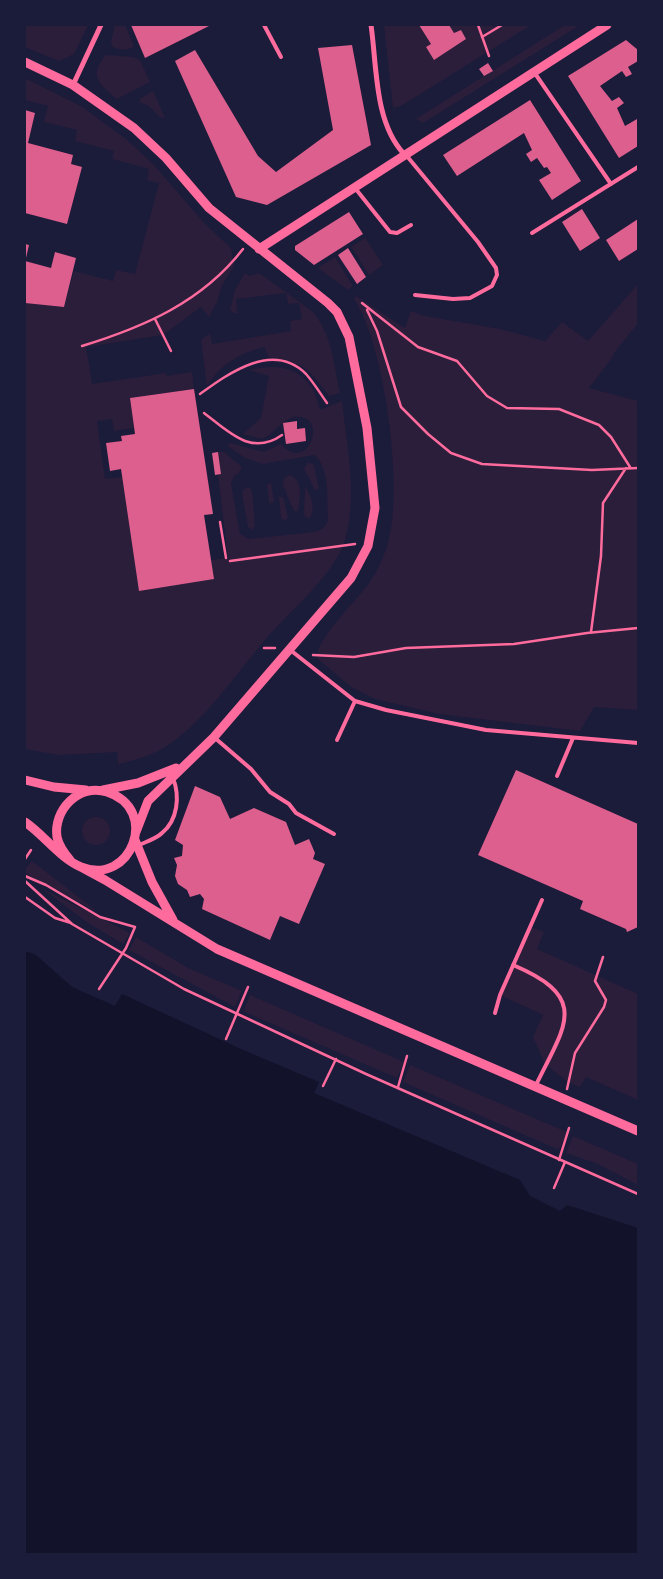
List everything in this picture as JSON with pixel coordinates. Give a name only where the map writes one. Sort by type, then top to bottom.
[{"type":"street","points":[[73,85],[101,25]]},
{"type":"street","points":[[372,25],[384,114],[391,136],[404,154]]},
{"type":"street","points":[[259,249],[353,186],[608,25]]},
{"type":"street","points":[[25,62],[73,85],[117,114],[151,143],[203,202],[249,242],[337,312],[349,337],[358,377],[372,462],[375,508],[369,542],[351,578],[214,738],[185,763],[148,801],[135,842],[114,866],[98,870],[81,867]]},
{"type":"street","points":[[25,780],[54,787],[89,791],[103,790],[145,781],[185,763]]},
{"type":"street","points":[[103,790],[124,800],[135,820],[135,842],[152,882],[173,920]]},
{"type":"street","points":[[70,860],[62,850],[57,838],[60,813],[67,803],[77,795],[89,791]]},
{"type":"street","points":[[25,822],[70,860],[173,920],[192,936],[217,949],[307,990],[536,1085],[638,1130]]},
{"type":"lane","points":[[264,25],[281,57]]},
{"type":"lane","points":[[534,72],[610,184]]},
{"type":"lane","points":[[404,154],[478,242],[496,268],[497,275],[492,286],[470,298],[415,295]]},
{"type":"lane","points":[[532,233],[638,167]]},
{"type":"lane","points":[[353,186],[390,232],[397,233],[411,225]]},
{"type":"lane","points":[[289,649],[355,700],[386,710],[462,726],[638,744]]},
{"type":"lane","points":[[337,740],[355,700]]},
{"type":"lane","points":[[214,738],[241,759],[270,792],[289,804],[296,814],[334,834]]},
{"type":"lane","points":[[557,776],[573,738]]},
{"type":"lane","points":[[135,842],[161,835],[170,821],[178,799],[172,776]]},
{"type":"lane","points":[[495,1013],[500,995],[542,900]]},
{"type":"lane","points":[[513,966],[544,979],[554,987],[562,998],[565,1008],[561,1033],[536,1085]]},
{"type":"path","points":[[478,25],[481,38],[489,56]]},
{"type":"path","points":[[481,38],[502,25]]},
{"type":"path","points":[[82,346],[155,319],[189,300],[230,265],[249,242]]},
{"type":"path","points":[[362,303],[418,347],[457,361],[487,396],[506,408],[559,409],[599,425],[611,437],[630,468]]},
{"type":"path","points":[[367,310],[377,331],[401,407],[428,434],[451,453],[482,464],[592,470],[638,468]]},
{"type":"path","points":[[155,319],[171,351]]},
{"type":"path","points":[[200,394],[243,366],[266,360],[282,362],[305,373],[327,403]]},
{"type":"path","points":[[204,413],[233,436],[248,442],[264,445],[282,436]]},
{"type":"path","points":[[591,632],[601,556],[603,503],[626,468]]},
{"type":"path","points":[[220,522],[226,558]]},
{"type":"path","points":[[230,561],[369,542]]},
{"type":"path","points":[[325,655],[354,657],[406,648],[514,644],[591,632],[638,628]]},
{"type":"path","points":[[25,859],[31,850]]},
{"type":"path","points":[[25,876],[100,916],[135,927],[122,953],[99,989]]},
{"type":"path","points":[[25,881],[72,924]]},
{"type":"path","points":[[25,897],[55,918],[72,924],[184,990],[336,1060],[638,1194]]},
{"type":"path","points":[[564,1097],[575,1054],[604,1007],[606,1000],[595,982],[603,957]]},
{"type":"path","points":[[226,1039],[238,1015],[248,987]]},
{"type":"path","points":[[398,1087],[407,1056]]},
{"type":"path","points":[[323,1086],[336,1060]]},
{"type":"path","points":[[559,1160],[569,1128]]},
{"type":"path","points":[[554,1188],[565,1162]]},
{"type":"shaded area","points":[[25,25],[88,25],[74,54],[59,61],[25,47]]},
{"type":"shaded area","points":[[115,25],[125,25],[134,46],[123,50],[112,46],[111,41]]},
{"type":"shaded area","points":[[384,25],[419,25],[431,44],[426,47],[434,60],[466,39],[461,30],[454,33],[449,25],[531,25],[401,106],[393,108]]},
{"type":"shaded area","points":[[565,25],[580,25],[423,123],[416,119]]},
{"type":"shaded area","points":[[106,55],[133,57],[140,60],[150,82],[117,99],[105,89],[98,79],[98,69]]},
{"type":"shaded area","points":[[25,78],[81,106],[126,139],[154,165],[205,224],[231,248],[234,266],[222,285],[217,302],[209,317],[201,307],[163,335],[86,347],[92,384],[166,373],[167,376],[192,372],[194,389],[130,398],[134,428],[114,431],[112,419],[97,421],[105,479],[122,477],[139,590],[213,579],[211,560],[228,558],[218,475],[221,474],[218,452],[224,452],[242,467],[239,473],[234,476],[231,484],[240,534],[249,539],[314,532],[322,529],[326,524],[328,519],[325,475],[323,467],[314,455],[263,464],[245,458],[228,446],[230,443],[264,452],[281,444],[291,452],[300,453],[312,441],[313,432],[311,424],[305,418],[290,418],[262,439],[243,434],[261,418],[269,376],[249,370],[274,367],[285,368],[295,372],[311,386],[320,410],[342,401],[350,471],[351,505],[345,540],[332,566],[310,593],[265,640],[197,721],[164,748],[145,757],[118,764],[117,752],[59,755],[25,749],[25,305],[26,303],[64,307],[74,271],[113,281],[116,270],[135,274],[159,183],[147,180],[149,169],[112,159],[114,151],[75,141],[77,130],[44,122],[48,106],[25,100]]},
{"type":"shaded area","points":[[153,91],[165,118],[160,117],[149,106],[139,102],[141,98]]},
{"type":"shaded area","points":[[365,238],[383,265],[369,275],[351,247]]},
{"type":"shaded area","points":[[335,257],[353,286],[348,290],[318,268]]},
{"type":"shaded area","points":[[245,273],[250,276],[259,273],[313,312],[328,340],[340,393],[329,396],[316,379],[304,368],[290,361],[269,357],[264,347],[232,360],[218,371],[207,386],[201,340],[210,333],[212,344],[291,331],[290,321],[302,319],[299,303],[288,304],[286,293],[236,299],[237,313],[230,310],[235,290]]},
{"type":"shaded area","points":[[638,284],[638,323],[589,388],[638,401],[638,710],[594,707],[580,731],[439,714],[375,699],[351,687],[318,659],[318,652],[329,631],[366,588],[380,564],[387,546],[392,523],[394,492],[393,457],[383,383],[375,349],[365,320],[354,299],[356,296],[405,328],[411,311],[425,316],[500,329],[545,341],[562,322],[588,341]]},
{"type":"shaded area","points":[[308,462],[314,465],[319,489],[315,490],[304,469]]},
{"type":"shaded area","points":[[289,475],[294,477],[299,485],[298,511],[294,511],[283,485],[284,478]]},
{"type":"shaded area","points":[[271,482],[274,501],[271,504],[269,502],[267,485]]},
{"type":"shaded area","points":[[246,487],[252,491],[255,526],[252,530],[248,527],[242,493]]},
{"type":"shaded area","points":[[305,487],[312,503],[309,519],[304,515]]},
{"type":"shaded area","points":[[279,497],[283,497],[288,517],[285,521],[281,518]]},
{"type":"shaded area","points":[[96,817],[106,821],[110,831],[106,841],[96,845],[86,841],[82,831],[86,821]]},
{"type":"shaded area","points":[[32,861],[99,913],[25,873],[25,869]]},
{"type":"shaded area","points":[[43,889],[130,933],[123,944],[85,921]]},
{"type":"shaded area","points":[[531,927],[544,932],[537,949],[638,994],[638,1100],[586,1077],[580,1087],[569,1083],[545,1064],[533,1037],[543,1015],[500,995]]},
{"type":"shaded area","points":[[136,937],[188,968],[242,991],[235,1007],[129,950]]},
{"type":"shaded area","points":[[25,951],[36,955],[72,987],[115,1006],[122,994],[243,1050],[319,1082],[314,1093],[520,1180],[530,1196],[560,1211],[567,1205],[638,1228],[638,1554],[25,1554]]},
{"type":"shaded area","points":[[250,995],[404,1062],[397,1078],[247,1013],[244,1010]]},
{"type":"shaded area","points":[[410,1065],[567,1132],[560,1148],[557,1149],[403,1082]]},
{"type":"shaded area","points":[[573,1136],[638,1164],[638,1185],[598,1164],[566,1153]]},
{"type":"building","points":[[131,25],[211,25],[145,58]]},
{"type":"building","points":[[419,25],[449,25],[454,33],[461,30],[466,39],[434,60],[426,47],[431,44]]},
{"type":"building","points":[[626,40],[638,50],[638,61],[628,67],[632,74],[626,77],[622,71],[600,86],[612,101],[619,97],[624,103],[617,108],[625,126],[637,119],[638,121],[638,146],[619,158],[568,76]]},
{"type":"building","points":[[352,45],[371,145],[267,205],[236,197],[175,61],[195,50],[258,156],[276,172],[333,130],[318,48]]},
{"type":"building","points":[[488,63],[493,71],[484,76],[479,69]]},
{"type":"building","points":[[530,100],[581,181],[552,200],[539,180],[551,173],[547,167],[544,168],[537,158],[531,162],[526,154],[532,150],[524,133],[457,176],[443,155]]},
{"type":"building","points":[[25,110],[35,113],[28,143],[73,155],[71,164],[82,167],[67,224],[25,213]]},
{"type":"building","points":[[582,209],[600,238],[580,251],[562,222]]},
{"type":"building","points":[[349,212],[363,234],[314,265],[295,250],[295,246]]},
{"type":"building","points":[[638,219],[638,249],[619,261],[606,240]]},
{"type":"building","points":[[25,244],[29,245],[26,258],[25,258]]},
{"type":"building","points":[[348,248],[366,277],[357,284],[338,255]]},
{"type":"building","points":[[55,252],[76,258],[64,307],[25,303],[25,261],[51,268]]},
{"type":"building","points":[[194,389],[213,514],[204,515],[214,579],[139,591],[121,469],[110,471],[106,443],[122,441],[121,436],[135,434],[130,398]]},
{"type":"building","points":[[297,421],[297,429],[305,428],[306,441],[286,444],[283,423]]},
{"type":"building","points":[[218,452],[221,474],[215,475],[212,453]]},
{"type":"building","points":[[516,770],[638,824],[638,927],[627,932],[626,929],[580,909],[583,901],[478,855]]},
{"type":"building","points":[[195,786],[220,797],[230,819],[254,808],[286,822],[295,845],[309,839],[315,853],[313,859],[325,864],[299,924],[280,916],[270,940],[202,909],[204,899],[200,894],[190,897],[187,890],[178,884],[175,876],[177,865],[174,858],[182,856],[183,845],[175,840]]}]
